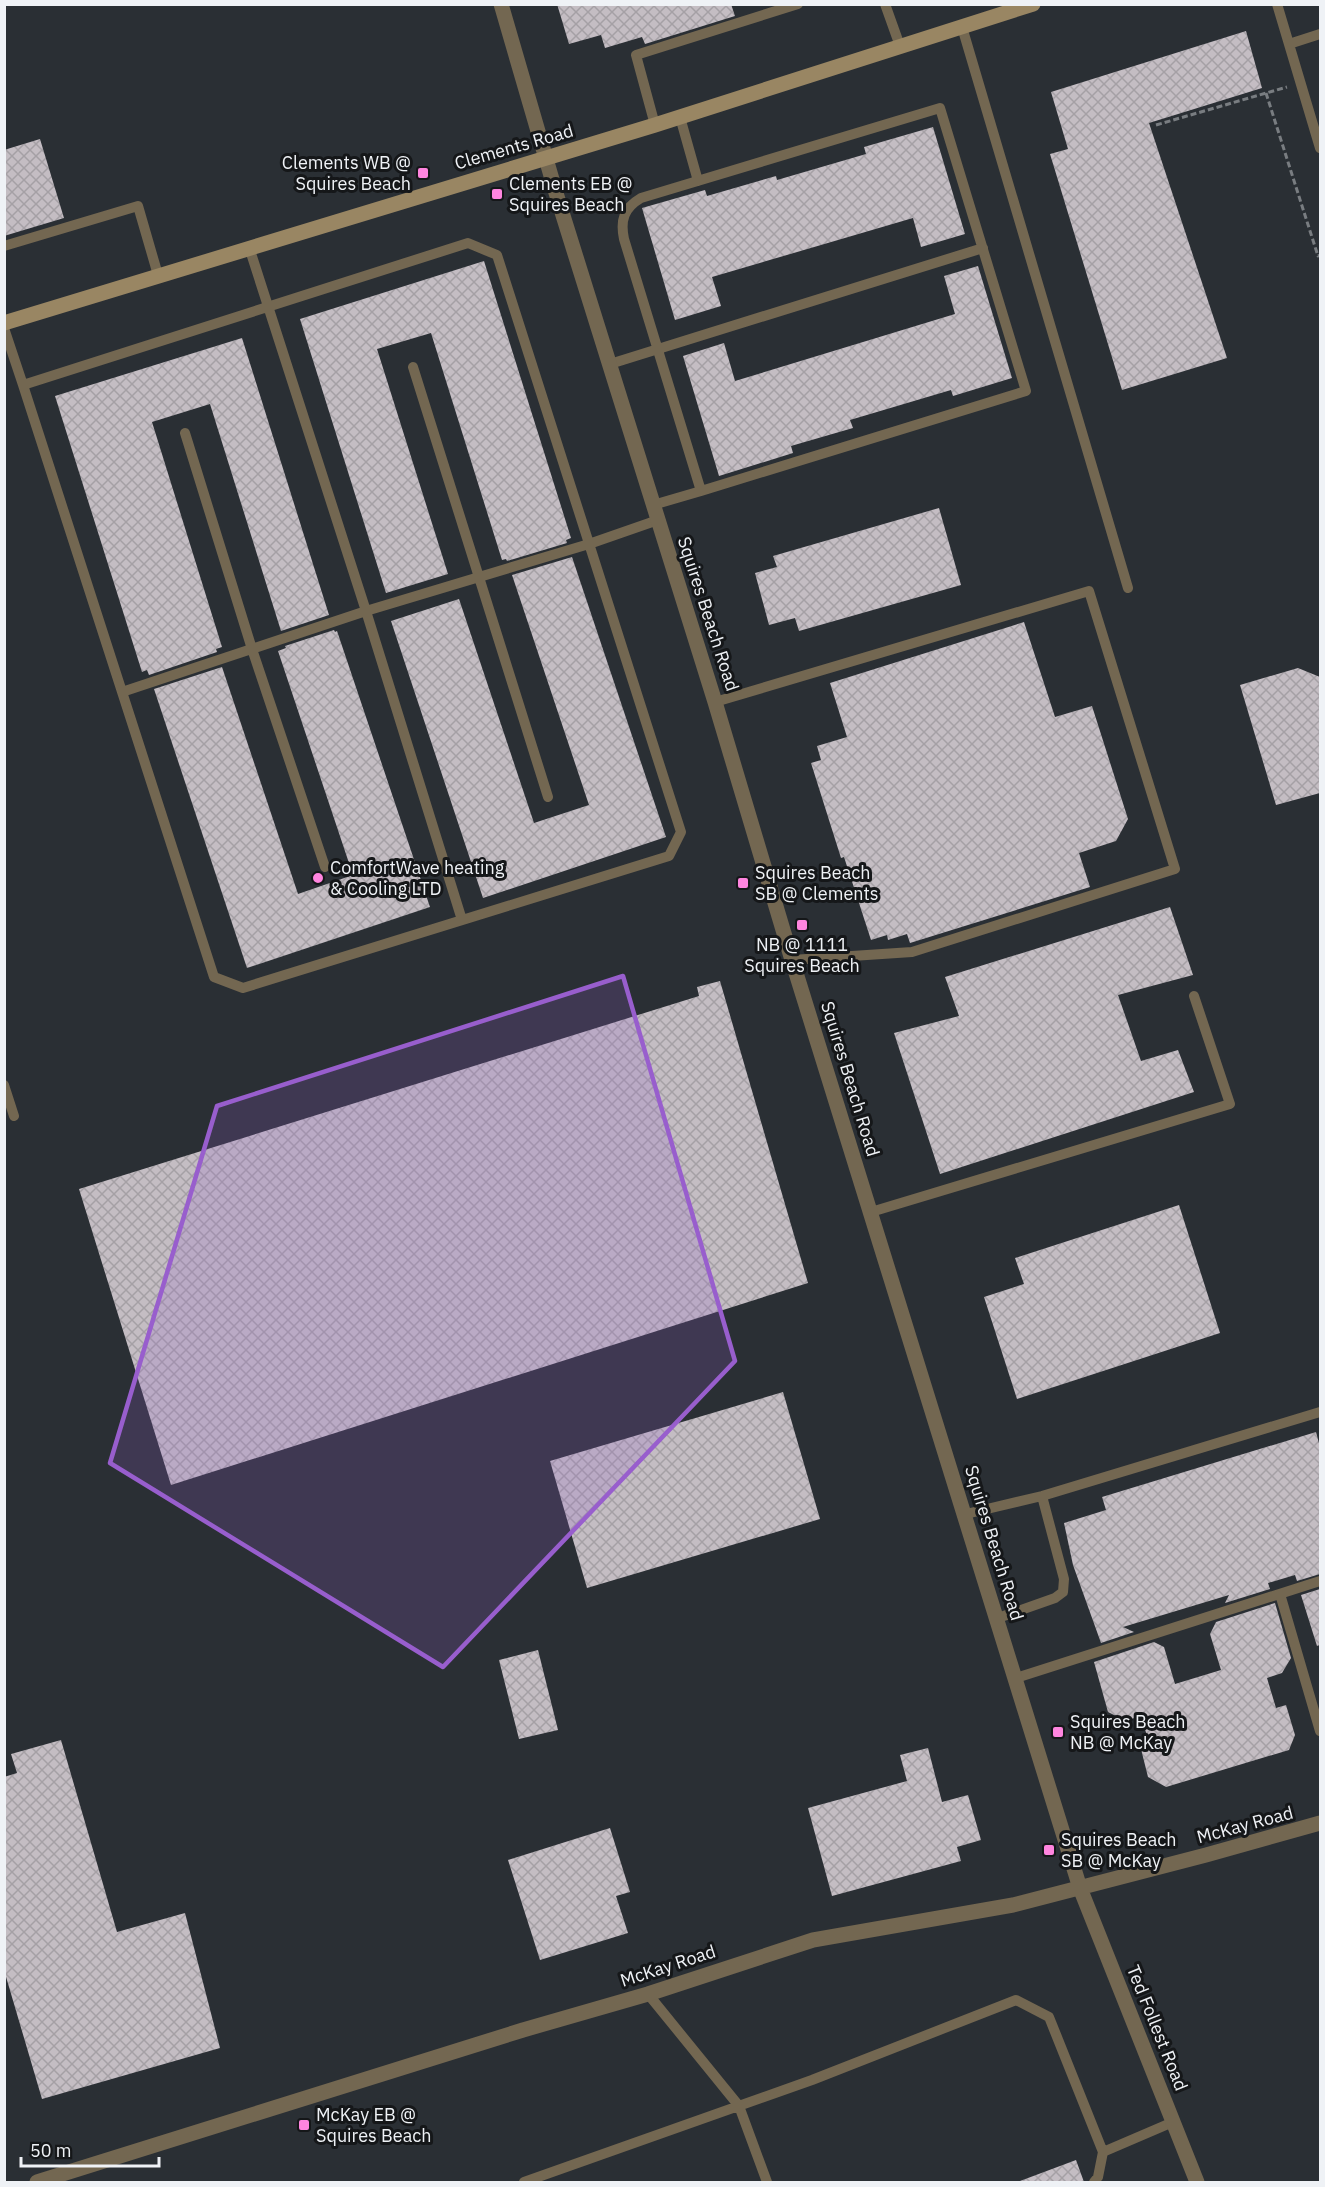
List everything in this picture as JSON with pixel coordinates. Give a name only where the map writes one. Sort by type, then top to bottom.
[{"type":"street","name":"Squires Beach Road","points":[[501,4],[792,960],[966,1514],[1080,1888]]},
{"type":"street","name":"Clements Road","points":[[4,322],[655,125],[963,27],[1014,7],[1033,4]]},
{"type":"street","name":"McKay Road","points":[[37,2182],[523,2030],[648,1994],[813,1940],[1013,1905],[1320,1823]]},
{"type":"street","name":"Ted Follest Road","points":[[1080,1888],[1197,2182]]},
{"type":"lane","points":[[757,4],[761,16]]},
{"type":"lane","points":[[655,125],[636,55],[798,4]]},
{"type":"lane","points":[[885,4],[900,46]]},
{"type":"lane","points":[[1277,4],[1320,148]]},
{"type":"lane","points":[[963,27],[1128,588]]},
{"type":"lane","points":[[1289,44],[1320,34]]},
{"type":"lane","points":[[122,692],[366,611],[589,544],[701,491],[1026,391],[940,108],[641,198],[627,210],[622,218],[624,239],[701,491]]},
{"type":"lane","points":[[680,117],[698,181]]},
{"type":"lane","points":[[4,246],[138,206],[158,275]]},
{"type":"lane","points":[[4,328],[22,385],[214,977],[243,988],[669,856],[681,832],[496,255],[468,243],[22,385]]},
{"type":"lane","points":[[249,247],[462,920]]},
{"type":"lane","points":[[610,364],[983,248]]},
{"type":"lane","points":[[412,367],[548,797]]},
{"type":"lane","points":[[185,433],[252,649],[325,867]]},
{"type":"lane","points":[[715,702],[1089,591],[1175,869],[912,952],[792,960]]},
{"type":"lane","points":[[871,1212],[1230,1104],[1194,996]]},
{"type":"lane","points":[[4,1085],[14,1116]]},
{"type":"lane","points":[[966,1514],[1042,1496],[1320,1412]]},
{"type":"lane","points":[[998,1618],[1055,1598],[1063,1592],[1064,1579],[1042,1496]]},
{"type":"lane","points":[[1016,1678],[1320,1581]]},
{"type":"lane","points":[[1280,1594],[1320,1731]]},
{"type":"lane","points":[[648,1994],[738,2106],[767,2182]]},
{"type":"lane","points":[[524,2182],[812,2080],[1016,2000],[1049,2017],[1103,2152],[1098,2177],[1094,2182]]},
{"type":"lane","points":[[1103,2152],[1173,2122]]},
{"type":"path","points":[[1156,125],[1301,82]]},
{"type":"path","points":[[1266,93],[1318,256],[1320,255]]},
{"type":"highlighted area","points":[[623,976],[735,1361],[443,1667],[110,1463],[217,1106]]},
{"type":"building","points":[[557,4],[731,4],[735,16],[645,44],[642,37],[605,48],[601,35],[569,44]]},
{"type":"building","points":[[1246,31],[1262,88],[1149,123],[1227,358],[1122,390],[1050,154],[1068,149],[1051,92]]},
{"type":"building","points":[[933,127],[965,234],[921,247],[913,218],[712,277],[721,306],[675,320],[642,208],[705,190],[707,196],[776,176],[777,180],[866,154],[864,147]]},
{"type":"building","points":[[40,139],[64,218],[4,236],[4,150]]},
{"type":"building","points":[[484,261],[571,538],[566,540],[567,543],[507,561],[502,560],[431,333],[377,349],[448,574],[386,593],[300,319]]},
{"type":"building","points":[[978,266],[1012,378],[953,396],[951,390],[850,420],[853,428],[791,446],[793,453],[719,476],[683,356],[724,343],[735,381],[955,314],[944,276]]},
{"type":"building","points":[[242,338],[329,615],[281,631],[210,404],[152,422],[222,647],[216,649],[217,652],[149,675],[147,670],[142,672],[55,396]]},
{"type":"building","points":[[939,508],[961,585],[799,631],[795,618],[769,625],[755,573],[777,567],[773,556]]},
{"type":"building","points":[[572,557],[666,837],[483,898],[391,621],[459,599],[534,823],[589,805],[512,575]]},
{"type":"building","points":[[1024,622],[1055,717],[1092,706],[1128,819],[1116,841],[1079,853],[1090,887],[910,943],[907,934],[888,940],[887,935],[871,940],[844,857],[841,858],[811,763],[821,760],[817,746],[847,737],[830,683]]},
{"type":"building","points":[[337,631],[430,907],[247,968],[154,689],[222,667],[298,894],[353,875],[278,651],[286,648],[285,646]]},
{"type":"building","points":[[1298,668],[1320,677],[1320,793],[1276,805],[1240,685]]},
{"type":"building","points":[[1170,907],[1193,975],[1118,995],[1141,1061],[1178,1050],[1194,1092],[940,1174],[894,1033],[959,1016],[945,977]]},
{"type":"building","points":[[720,981],[808,1283],[171,1485],[79,1189],[699,996],[697,987]]},
{"type":"building","points":[[1179,1205],[1220,1333],[1017,1399],[984,1297],[1024,1284],[1015,1258]]},
{"type":"building","points":[[783,1392],[820,1519],[587,1588],[550,1461]]},
{"type":"building","points":[[1316,1432],[1320,1447],[1320,1574],[1297,1581],[1295,1575],[1268,1583],[1270,1589],[1225,1603],[1229,1595],[1123,1627],[1134,1632],[1101,1643],[1073,1565],[1064,1523],[1106,1510],[1102,1497]]},
{"type":"building","points":[[1320,1589],[1320,1645],[1317,1646],[1301,1595]]},
{"type":"building","points":[[1275,1603],[1291,1658],[1282,1673],[1267,1678],[1276,1708],[1286,1705],[1295,1735],[1289,1750],[1166,1787],[1148,1777],[1141,1749],[1151,1746],[1140,1716],[1126,1721],[1108,1712],[1094,1662],[1154,1642],[1164,1647],[1175,1684],[1221,1670],[1210,1634],[1216,1622]]},
{"type":"building","points":[[538,1650],[558,1730],[519,1739],[499,1660]]},
{"type":"building","points":[[61,1740],[117,1932],[185,1913],[220,2048],[42,2099],[4,1970],[4,1777],[17,1773],[11,1754]]},
{"type":"building","points":[[928,1748],[942,1802],[968,1795],[981,1840],[957,1847],[961,1861],[832,1896],[808,1808],[907,1781],[900,1755]]},
{"type":"building","points":[[610,1828],[630,1892],[616,1896],[628,1933],[540,1960],[508,1860]]},
{"type":"building","points":[[1076,2160],[1084,2182],[1020,2182],[1020,2181]]},
{"type":"place","name":"Clements WB @ Squires Beach","points":[[423,173]]},
{"type":"place","name":"Clements EB @ Squires Beach","points":[[497,194]]},
{"type":"place","name":"ComfortWave heating & Cooling LTD","points":[[318,878]]},
{"type":"place","name":"Squires Beach SB @ Clements","points":[[743,883]]},
{"type":"place","name":"NB @ 1111 Squires Beach","points":[[802,925]]},
{"type":"place","name":"Squires Beach NB @ McKay","points":[[1058,1732]]},
{"type":"place","name":"Squires Beach SB @ McKay","points":[[1049,1850]]},
{"type":"place","name":"McKay EB @ Squires Beach","points":[[304,2125]]}]
